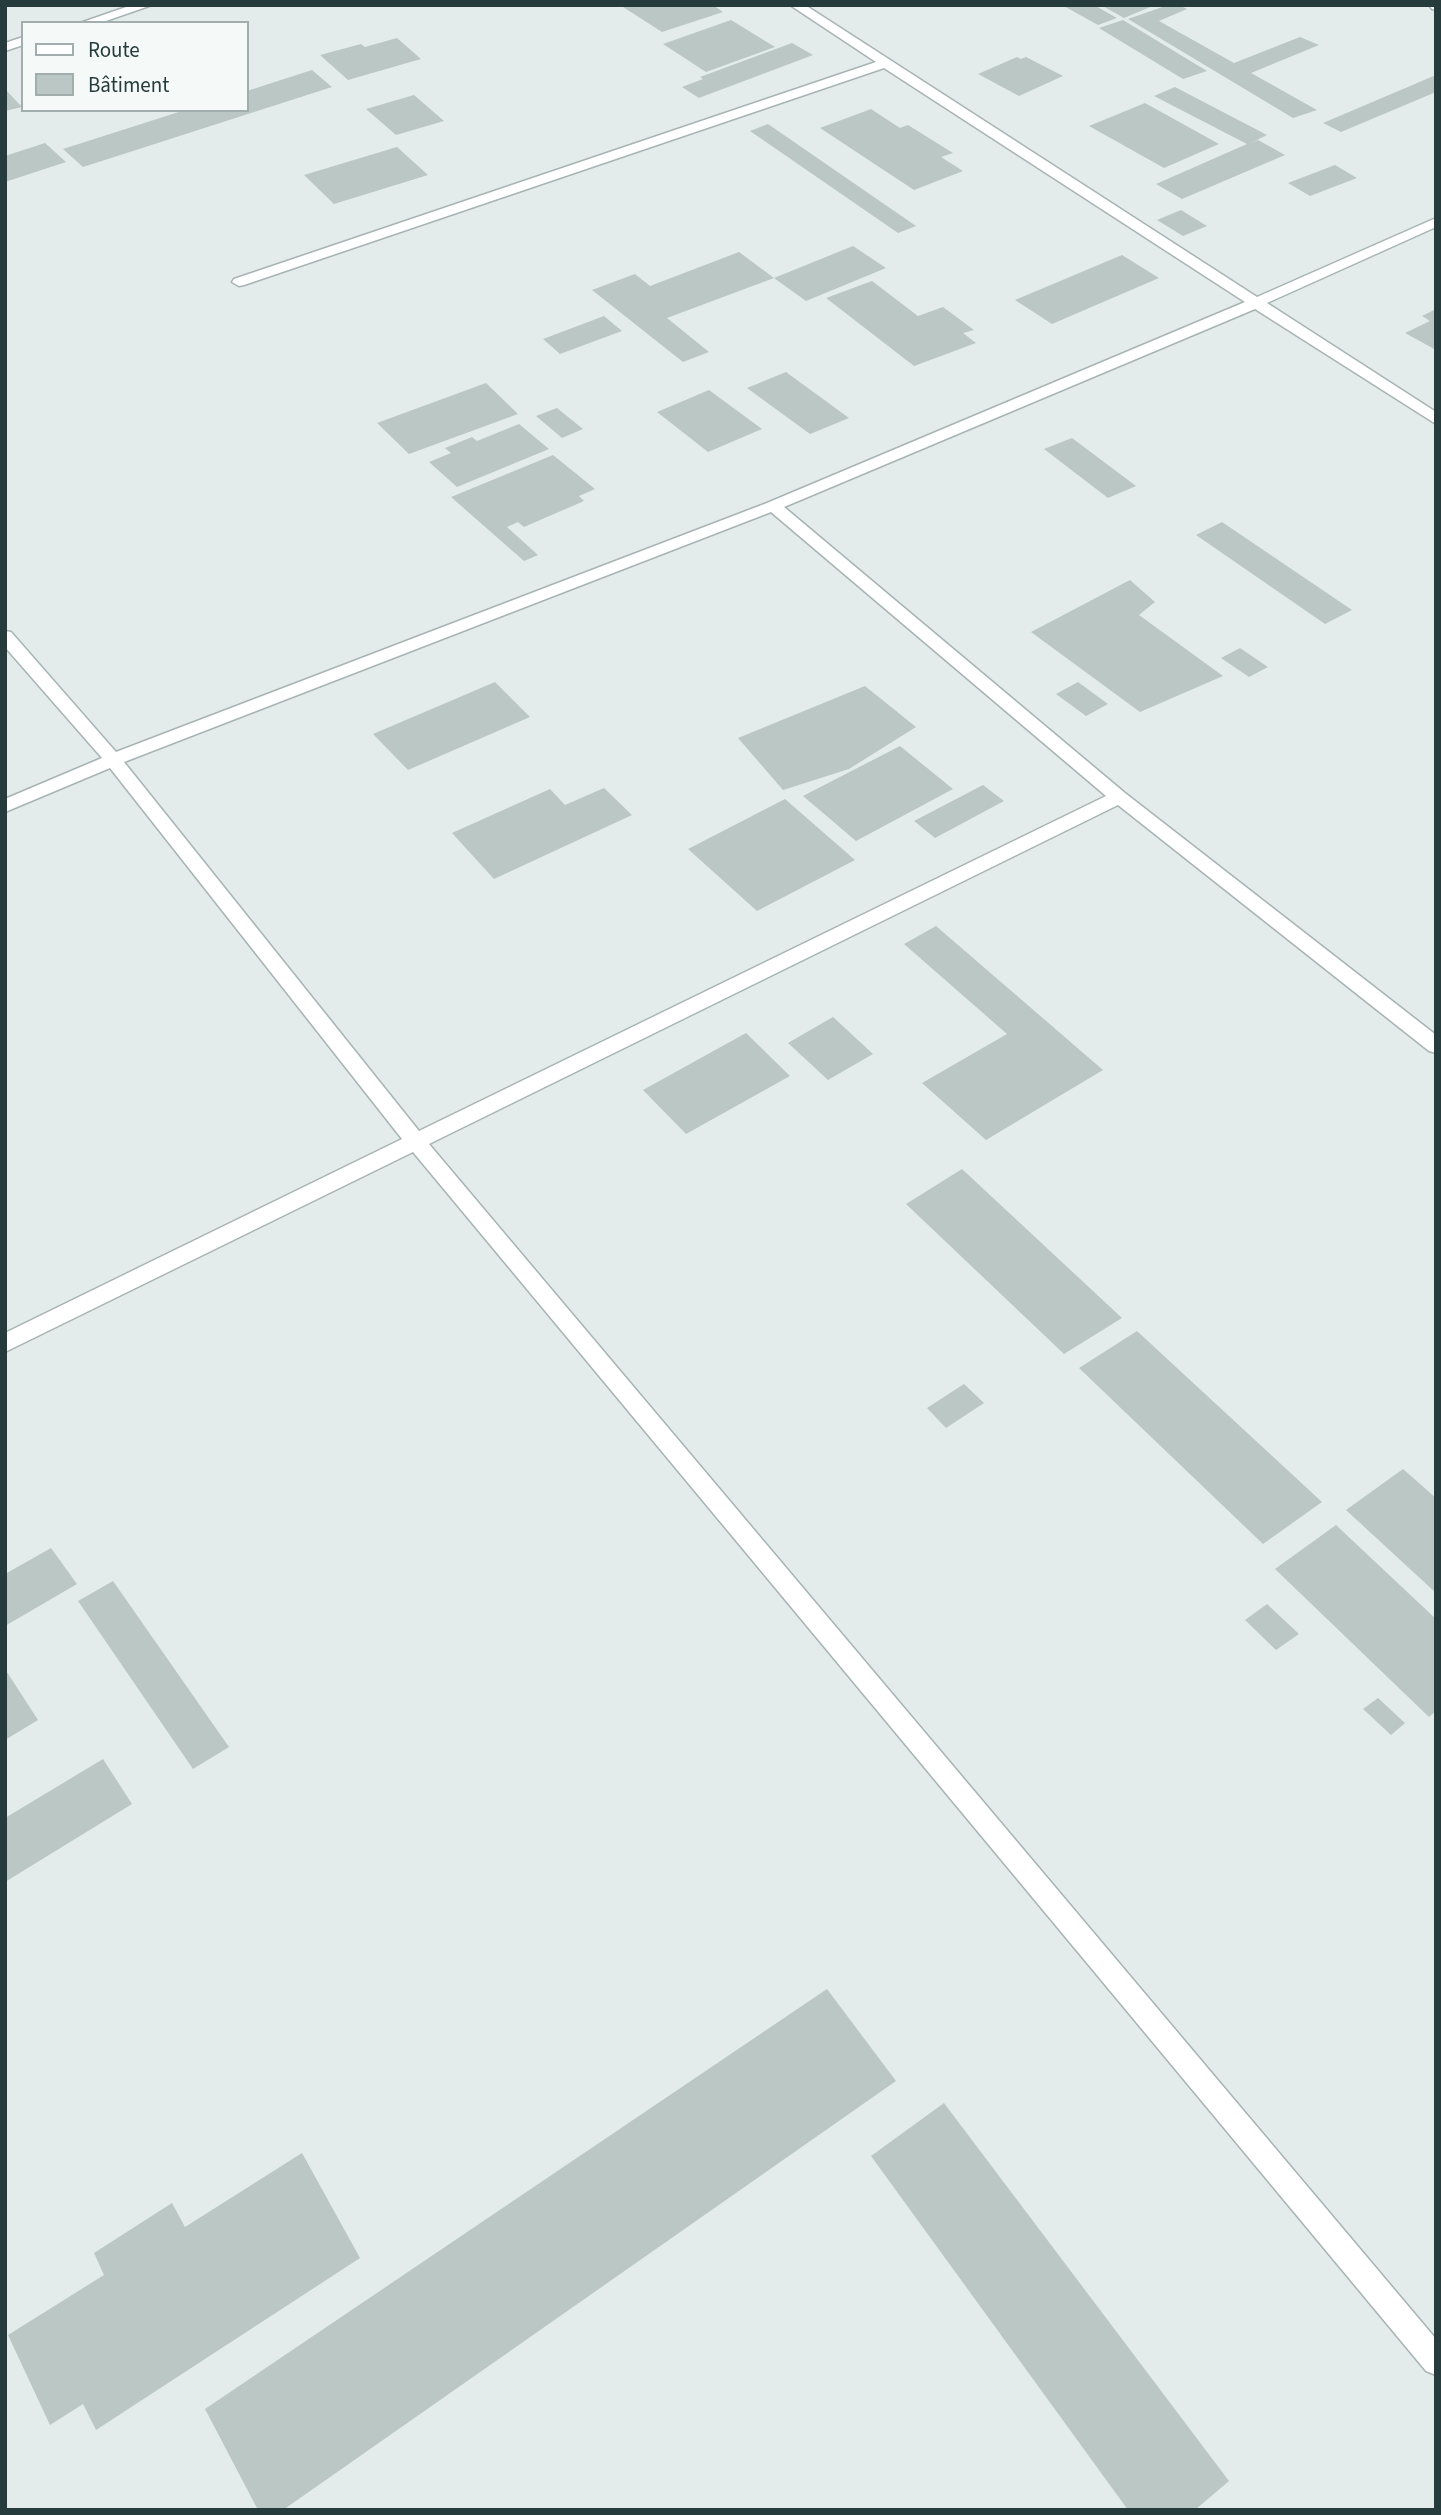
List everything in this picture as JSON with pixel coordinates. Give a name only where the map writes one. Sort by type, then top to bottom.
[{"type":"street","points":[[93,21],[146,5]]},
{"type":"street","points":[[796,5],[1436,419]]},
{"type":"street","points":[[239,282],[886,63]]},
{"type":"street","points":[[5,806],[113,760],[773,506],[1256,303],[1436,222]]},
{"type":"street","points":[[773,506],[1119,797],[1436,1046]]},
{"type":"street","points":[[5,636],[113,760],[416,1142],[1436,2361]]},
{"type":"street","points":[[5,1343],[1119,797]]},
{"type":"building","points":[[713,5],[723,12],[662,32],[623,7]]},
{"type":"building","points":[[1062,5],[1094,5],[1117,18],[1098,25]]},
{"type":"building","points":[[1101,5],[1155,5],[1124,18]]},
{"type":"building","points":[[1168,5],[1179,5],[1187,9],[1159,21],[1234,63],[1300,37],[1319,45],[1251,73],[1317,110],[1293,118],[1128,19]]},
{"type":"building","points":[[731,20],[775,47],[706,72],[663,44]]},
{"type":"building","points":[[1123,20],[1207,71],[1183,79],[1099,28]]},
{"type":"building","points":[[397,38],[421,59],[348,80],[320,55],[361,44],[365,47]]},
{"type":"building","points":[[792,43],[813,55],[699,98],[682,87],[703,79],[700,77]]},
{"type":"building","points":[[1017,57],[1026,57],[1063,76],[1019,96],[978,74]]},
{"type":"building","points":[[312,70],[332,87],[83,167],[63,149],[179,112],[248,112],[248,91]]},
{"type":"building","points":[[1436,75],[1436,92],[1341,132],[1323,123]]},
{"type":"building","points":[[1175,87],[1267,135],[1249,144],[1258,140],[1285,155],[1182,199],[1156,184],[1247,144],[1154,96]]},
{"type":"building","points":[[5,89],[21,107],[5,111]]},
{"type":"building","points":[[414,95],[444,121],[396,135],[366,109]]},
{"type":"building","points":[[1145,103],[1219,144],[1164,168],[1089,126]]},
{"type":"building","points":[[871,109],[900,128],[908,125],[953,153],[941,157],[963,171],[914,190],[820,128]]},
{"type":"building","points":[[768,124],[916,226],[898,233],[750,131]]},
{"type":"building","points":[[45,143],[66,162],[5,182],[5,156]]},
{"type":"building","points":[[397,147],[428,175],[334,204],[304,175]]},
{"type":"building","points":[[1335,165],[1357,178],[1310,196],[1288,183]]},
{"type":"building","points":[[1181,210],[1207,226],[1183,236],[1157,220]]},
{"type":"building","points":[[853,246],[886,268],[806,301],[774,278]]},
{"type":"building","points":[[739,252],[774,278],[667,318],[709,352],[683,362],[592,290],[635,274],[650,286]]},
{"type":"building","points":[[1122,255],[1159,278],[1052,324],[1015,300]]},
{"type":"building","points":[[872,281],[918,316],[943,307],[974,330],[963,333],[976,343],[914,366],[826,298]]},
{"type":"building","points":[[1436,309],[1436,350],[1405,333],[1430,321],[1422,316]]},
{"type":"building","points":[[604,316],[622,331],[560,354],[543,339]]},
{"type":"building","points":[[786,372],[849,418],[810,434],[747,388]]},
{"type":"building","points":[[486,383],[518,414],[409,454],[377,423]]},
{"type":"building","points":[[709,390],[762,429],[708,452],[657,412]]},
{"type":"building","points":[[557,408],[583,429],[562,438],[536,416]]},
{"type":"building","points":[[519,424],[549,449],[457,487],[429,462],[451,453],[445,448],[472,437],[477,441]]},
{"type":"building","points":[[1072,438],[1136,486],[1108,498],[1044,449]]},
{"type":"building","points":[[553,455],[595,489],[579,496],[584,501],[524,527],[518,522],[507,527],[538,555],[524,561],[451,497]]},
{"type":"building","points":[[1222,522],[1352,610],[1325,624],[1196,535]]},
{"type":"building","points":[[1130,580],[1155,602],[1139,615],[1223,676],[1140,712],[1031,632]]},
{"type":"building","points":[[1240,648],[1268,667],[1249,677],[1221,658]]},
{"type":"building","points":[[495,682],[530,717],[408,770],[373,734]]},
{"type":"building","points":[[1078,682],[1108,704],[1086,716],[1056,694]]},
{"type":"building","points":[[865,686],[916,727],[849,769],[783,790],[738,738]]},
{"type":"building","points":[[900,746],[953,789],[856,841],[803,796]]},
{"type":"building","points":[[983,785],[1004,801],[935,838],[914,821]]},
{"type":"building","points":[[604,788],[632,815],[494,879],[452,833],[550,789],[565,805]]},
{"type":"building","points":[[785,799],[855,860],[757,911],[688,849]]},
{"type":"building","points":[[936,926],[1103,1070],[986,1140],[922,1083],[1007,1034],[904,944]]},
{"type":"building","points":[[833,1017],[873,1054],[828,1080],[788,1043]]},
{"type":"building","points":[[746,1033],[790,1076],[686,1134],[643,1090]]},
{"type":"building","points":[[962,1169],[1122,1318],[1064,1354],[906,1204]]},
{"type":"building","points":[[1137,1331],[1322,1502],[1263,1544],[1079,1368]]},
{"type":"building","points":[[964,1384],[984,1403],[946,1428],[927,1408]]},
{"type":"building","points":[[1403,1469],[1436,1498],[1436,1593],[1346,1510]]},
{"type":"building","points":[[1336,1525],[1436,1619],[1436,1711],[1429,1717],[1275,1569]]},
{"type":"building","points":[[51,1548],[77,1584],[5,1626],[5,1574]]},
{"type":"building","points":[[113,1581],[229,1747],[193,1769],[78,1601]]},
{"type":"building","points":[[1267,1604],[1299,1634],[1276,1650],[1245,1620]]},
{"type":"building","points":[[5,1669],[38,1720],[5,1740]]},
{"type":"building","points":[[1378,1698],[1405,1723],[1391,1735],[1363,1709]]},
{"type":"building","points":[[103,1759],[132,1804],[5,1882],[5,1818]]},
{"type":"building","points":[[827,1989],[896,2081],[283,2510],[258,2510],[205,2409]]},
{"type":"building","points":[[944,2103],[1229,2481],[1195,2510],[1128,2510],[871,2156]]},
{"type":"building","points":[[302,2153],[360,2258],[96,2430],[83,2404],[50,2425],[8,2335],[104,2275],[94,2253],[172,2203],[185,2227]]}]
